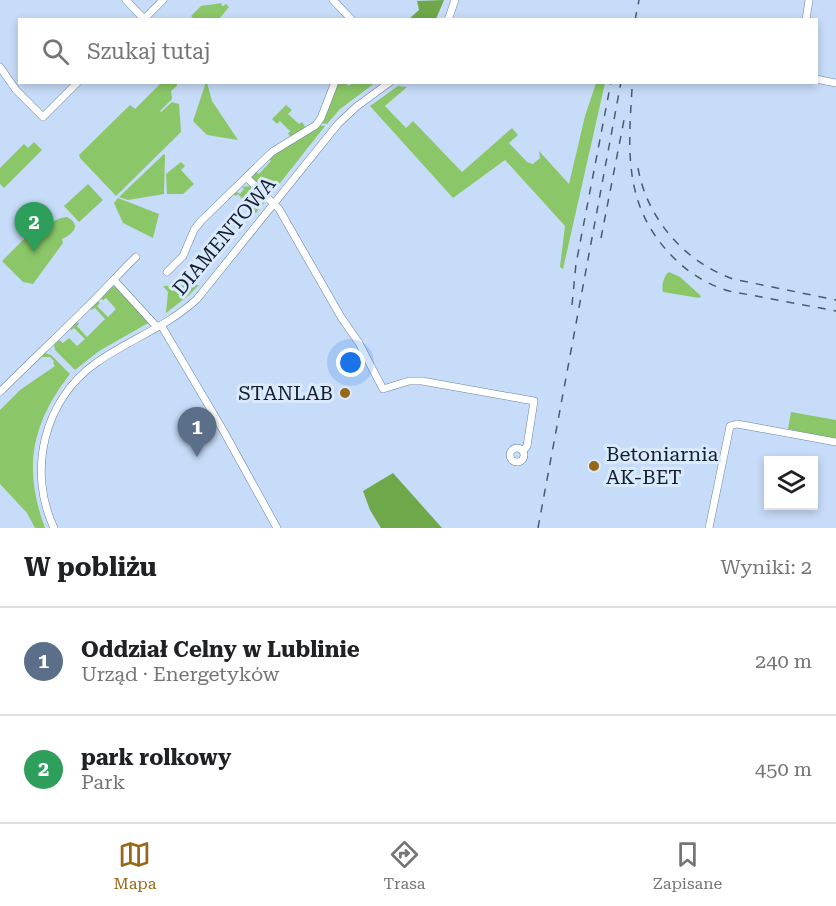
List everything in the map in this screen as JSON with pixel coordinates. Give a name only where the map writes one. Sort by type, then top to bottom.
[{"type":"street","points":[[126,0],[142,18]]},
{"type":"street","points":[[144,18],[163,0]]},
{"type":"street","points":[[333,0],[350,18]]},
{"type":"street","points":[[449,18],[455,0]]},
{"type":"street","points":[[806,18],[809,0]]},
{"type":"street","points":[[0,67],[10,82],[43,117],[76,84]]},
{"type":"street","points":[[818,79],[836,83]]},
{"type":"street","points":[[167,272],[183,256],[194,230],[201,221],[272,152],[316,124],[321,118],[334,84]]},
{"type":"street","name":"DIAMENTOWA","points":[[54,528],[44,497],[41,470],[44,445],[53,417],[68,390],[86,370],[182,312],[203,292],[344,117],[387,84]]},
{"type":"street","points":[[247,178],[279,209],[341,317],[359,343],[383,389],[409,381],[422,381],[534,401],[527,446],[523,451]]},
{"type":"street","points":[[0,392],[136,257]]},
{"type":"street","points":[[114,280],[159,326],[226,436],[277,528]]},
{"type":"street","points":[[709,528],[730,426],[738,420],[836,441]]},
{"type":"green space","points":[[444,0],[436,18],[410,18],[419,10],[417,1]]},
{"type":"green space","points":[[222,3],[221,5],[226,4],[229,7],[220,18],[193,18],[191,16],[201,6]]},
{"type":"green space","points":[[160,84],[177,84],[171,91],[172,99],[160,111],[172,102],[179,104],[181,132],[116,196],[79,155],[130,105],[135,109]]},
{"type":"green space","points":[[205,84],[207,84],[212,101],[238,140],[207,135],[193,121]]},
{"type":"green space","points":[[337,84],[348,86],[374,84],[340,109],[327,124],[319,123]]},
{"type":"green space","points":[[596,84],[605,84],[563,269],[560,267],[565,226],[505,160],[453,198],[370,106],[398,86],[407,87],[385,106],[406,128],[413,121],[462,172],[512,128],[518,135],[509,143],[527,162],[533,164],[540,158],[539,151],[569,184],[585,116]]},
{"type":"green space","points":[[286,105],[292,110],[288,114],[299,124],[302,122],[306,128],[291,137],[288,134],[290,131],[280,121],[277,124],[272,119]]},
{"type":"green space","points":[[318,125],[325,126],[269,197],[251,178],[256,172],[259,174],[276,153]]},
{"type":"green space","points":[[34,142],[42,150],[4,188],[0,184],[0,168],[24,144],[28,148]]},
{"type":"green space","points":[[164,154],[164,194],[128,200],[119,197]]},
{"type":"green space","points":[[181,162],[185,166],[181,170],[194,184],[183,194],[167,194],[166,174]]},
{"type":"green space","points":[[88,184],[103,200],[79,222],[64,206]]},
{"type":"green space","points":[[250,186],[265,202],[256,213],[246,208],[248,205],[238,194],[236,196],[234,194],[237,192],[240,194],[244,189],[242,187]]},
{"type":"green space","points":[[118,198],[159,214],[153,238],[123,223],[114,203]]},
{"type":"green space","points":[[67,217],[74,223],[74,229],[70,235],[62,239],[63,243],[33,284],[23,282],[2,261],[33,230]]},
{"type":"green space","points":[[669,272],[680,277],[701,297],[663,292],[663,281]]},
{"type":"green space","points":[[199,285],[166,313],[168,292],[163,286]]},
{"type":"green space","points":[[115,286],[150,322],[99,351],[75,370],[55,350],[54,345],[59,340],[63,343],[69,338],[77,346],[85,339],[74,328],[70,329],[75,322],[79,323],[77,326],[87,337],[105,319],[95,308],[91,310],[97,301],[100,303],[97,306],[108,317],[116,309],[106,298],[101,299]]},
{"type":"green space","points":[[45,353],[51,355],[70,374],[57,393],[39,429],[33,467],[34,486],[45,528],[35,528],[27,513],[0,484],[0,410],[20,390],[55,366],[50,357],[39,357]]},
{"type":"green space","points":[[791,412],[836,420],[836,439],[788,429]]},
{"type":"green space","points":[[393,473],[442,528],[381,528],[370,510],[363,491]]},
{"type":"railway","points":[[635,18],[639,0]]},
{"type":"railway","points":[[572,305],[576,264],[611,84]]},
{"type":"railway","points":[[538,528],[621,84]]},
{"type":"railway","points":[[632,89],[630,135],[632,177],[645,217],[671,255],[697,277],[729,291],[836,311]]},
{"type":"railway","points":[[601,238],[624,120]]},
{"type":"railway","points":[[638,168],[643,187],[659,221],[684,250],[699,262],[733,279],[836,300]]},
{"type":"place","name":"park rolkowy","points":[[34,252]]},
{"type":"place","name":"STANLAB","points":[[345,393]]},
{"type":"place","name":"Oddział Celny w Lublinie","points":[[197,457]]},
{"type":"place","name":"Betoniarnia AK-BET","points":[[594,466]]}]
